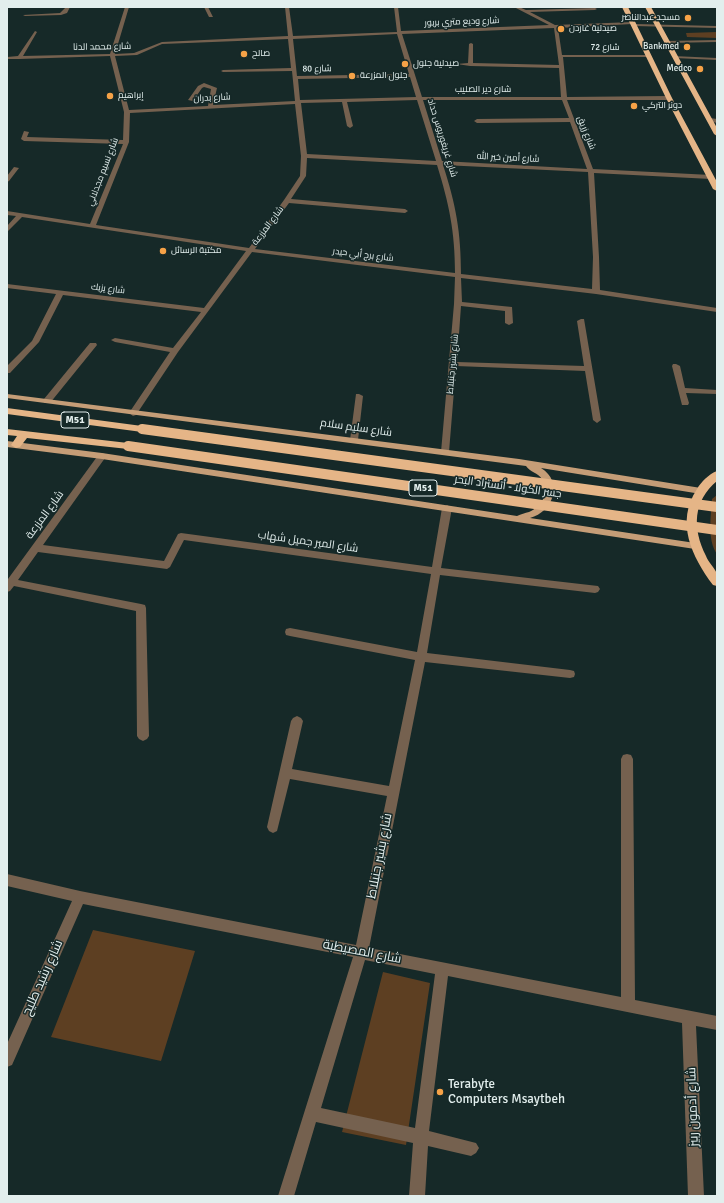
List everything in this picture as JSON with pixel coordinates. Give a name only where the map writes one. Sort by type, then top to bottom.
[{"type":"highway","points":[[625,7],[669,98],[717,189]]},
{"type":"highway","points":[[648,7],[717,134]]},
{"type":"highway","name":"جسر الكولا - أتستراد البحر","points":[[7,411],[717,507]]},
{"type":"highway","name":"M51","points":[[7,432],[24,435]]},
{"type":"highway","points":[[12,444],[24,435]]},
{"type":"highway","name":"جسر الكولا - أتستراد البحر","points":[[24,435],[128,446],[717,530]]},
{"type":"highway","points":[[717,475],[700,491],[694,503],[691,516],[691,531],[695,546],[708,571],[717,582]]},
{"type":"main road","name":"شارع سليم سلام","points":[[7,396],[519,462],[700,491]]},
{"type":"main road","points":[[12,444],[102,456],[695,546]]},
{"type":"main road","points":[[511,518],[534,514],[543,508],[549,501],[550,495],[548,480],[544,474],[519,462]]},
{"type":"street","points":[[25,15],[61,14],[66,12],[68,7]]},
{"type":"street","points":[[112,55],[127,7]]},
{"type":"street","points":[[206,7],[211,16]]},
{"type":"street","name":"شارع المزرعة","points":[[133,413],[175,351],[287,201],[303,176],[304,156],[287,7]]},
{"type":"street","name":"شارع غريغوريوس حداد","points":[[396,7],[400,32],[412,75],[453,208],[458,243],[458,276]]},
{"type":"street","points":[[516,7],[556,27]]},
{"type":"street","points":[[525,11],[595,9]]},
{"type":"street","name":"شارع وديع متري بربور","points":[[291,38],[400,32],[634,24],[717,27]]},
{"type":"street","name":"شارع زريق","points":[[556,27],[564,98],[571,120],[586,154],[591,172],[596,256],[596,292]]},
{"type":"street","points":[[20,58],[35,32]]},
{"type":"street","name":"شارع محمد الدنا","points":[[7,58],[138,54],[152,45],[162,43],[291,38]]},
{"type":"street","points":[[666,42],[717,41]]},
{"type":"street","points":[[470,65],[471,44]]},
{"type":"street","name":"شارع نسيم مجدلاني","points":[[92,227],[126,142],[127,112],[112,55]]},
{"type":"street","name":"شارع 72","points":[[560,56],[649,56]]},
{"type":"street","points":[[675,57],[717,59]]},
{"type":"street","points":[[459,64],[560,67]]},
{"type":"street","points":[[223,71],[294,69]]},
{"type":"street","name":"شارع 80","points":[[295,78],[412,75]]},
{"type":"street","points":[[191,100],[200,87],[211,86],[214,88],[210,107]]},
{"type":"street","name":"شارع دير الصليب","points":[[297,102],[420,98],[669,98]]},
{"type":"street","points":[[344,101],[350,126]]},
{"type":"street","name":"شارع بدران","points":[[127,112],[297,102]]},
{"type":"street","points":[[477,121],[571,120]]},
{"type":"street","points":[[710,120],[717,121]]},
{"type":"street","points":[[26,132],[24,139],[126,142]]},
{"type":"street","name":"شارع أمين خير الله","points":[[304,156],[711,177]]},
{"type":"street","points":[[7,180],[16,168]]},
{"type":"street","points":[[287,201],[405,210]]},
{"type":"street","name":"شارع برج أبي حيدر","points":[[7,213],[250,250],[596,292],[717,310]]},
{"type":"street","points":[[7,230],[21,215]]},
{"type":"street","name":"شارع بشير جنبلاط","points":[[445,452],[454,364],[458,304],[458,276]]},
{"type":"street","name":"شارع يزبك","points":[[7,286],[206,310]]},
{"type":"street","points":[[7,371],[35,342],[61,292]]},
{"type":"street","points":[[458,304],[509,308],[509,323]]},
{"type":"street","points":[[581,321],[597,420]]},
{"type":"street","points":[[115,340],[175,351]]},
{"type":"street","points":[[47,401],[93,345]]},
{"type":"street","points":[[454,364],[589,369]]},
{"type":"street","points":[[676,366],[685,403]]},
{"type":"street","points":[[682,390],[717,392]]},
{"type":"street","points":[[354,440],[359,396]]},
{"type":"street","name":"شارع المزرعة","points":[[9,585],[102,456]]},
{"type":"street","name":"شارع بشير جنبلاط","points":[[286,1196],[361,952],[392,792],[421,657],[446,508]]},
{"type":"street","name":"شارع المير جميل شهاب","points":[[36,548],[167,565],[181,536],[435,572],[595,589]]},
{"type":"street","points":[[9,585],[141,608],[143,736]]},
{"type":"street","points":[[290,632],[421,657],[570,674]]},
{"type":"street","points":[[273,827],[298,722]]},
{"type":"street","points":[[627,759],[628,1005]]},
{"type":"street","points":[[285,772],[392,792]]},
{"type":"street","name":"شارع المصيطبة","points":[[7,880],[80,897],[717,1023]]},
{"type":"street","name":"شارع رشيد طليح","points":[[7,1060],[80,897]]},
{"type":"street","points":[[417,1196],[421,1137],[442,968]]},
{"type":"street","name":"شارع أدمون ربيز","points":[[689,1018],[696,1196]]},
{"type":"street","points":[[311,1113],[471,1148]]},
{"type":"shaded area","points":[[717,32],[717,38],[687,37],[686,33]]},
{"type":"shaded area","points":[[717,495],[717,554],[712,542],[710,528],[712,499]]},
{"type":"shaded area","points":[[93,930],[195,951],[161,1061],[51,1037]]},
{"type":"shaded area","points":[[383,972],[430,983],[406,1145],[342,1132]]},
{"type":"place","name":"مسجد عبدالناصر","points":[[688,18]]},
{"type":"place","name":"صيدلية غاردن","points":[[561,29]]},
{"type":"place","name":"Bankmed","points":[[687,47]]},
{"type":"place","name":"صالح","points":[[244,54]]},
{"type":"place","name":"صيدلية جلول","points":[[405,64]]},
{"type":"place","name":"Medco","points":[[700,69]]},
{"type":"place","name":"جلول المزرعة","points":[[352,76]]},
{"type":"place","name":"إبراهيم","points":[[110,96]]},
{"type":"place","name":"دونر التركي","points":[[634,106]]},
{"type":"place","name":"مكتبة الرسائل","points":[[163,251]]},
{"type":"place","name":"Terabyte Computers Msaytbeh","points":[[440,1092]]}]
